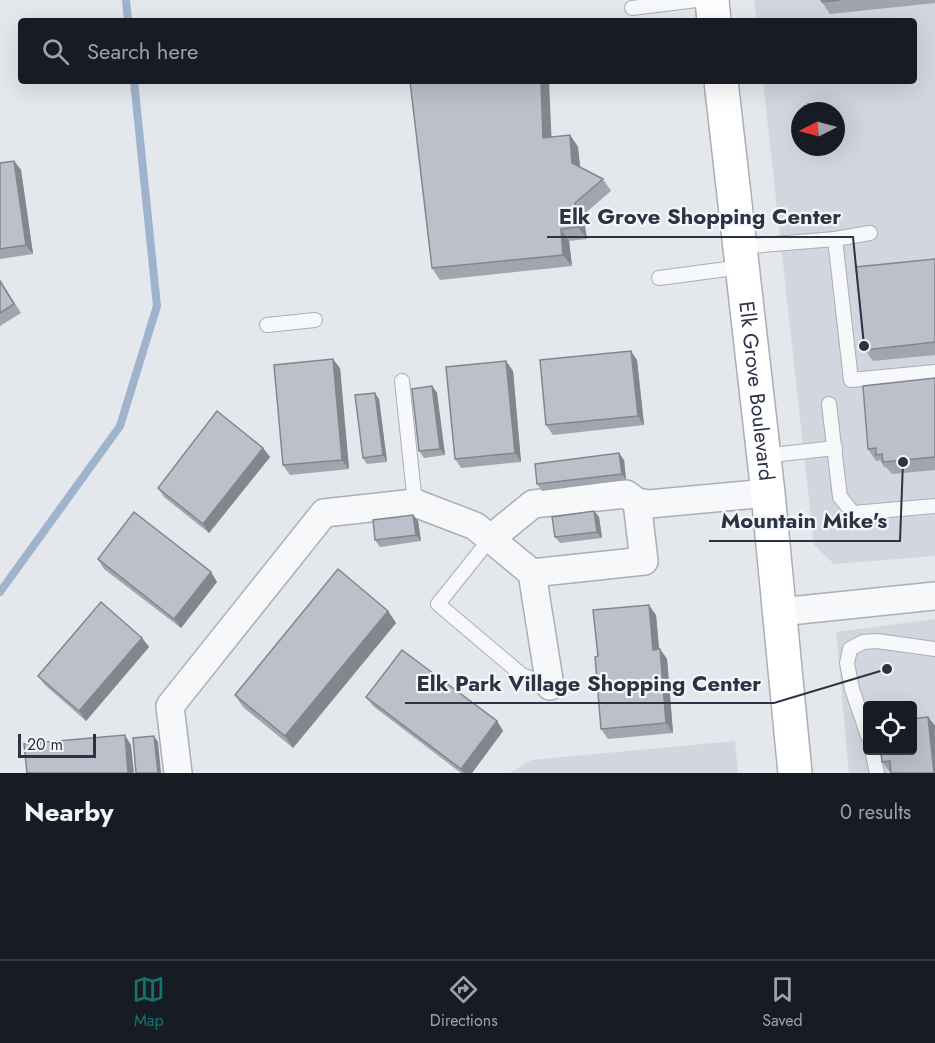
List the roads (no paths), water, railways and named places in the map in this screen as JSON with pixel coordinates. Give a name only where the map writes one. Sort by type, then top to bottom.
[{"type":"main road","points":[[712,0],[714,18]]},
{"type":"main road","name":"Elk Grove Boulevard","points":[[721,84],[768,493],[795,773]]},
{"type":"street","points":[[490,538],[533,504],[626,494],[637,502],[650,504],[768,493]]},
{"type":"street","points":[[532,573],[644,561],[637,502]]},
{"type":"street","points":[[177,773],[170,706],[324,513],[415,503],[475,526],[532,573],[550,686]]},
{"type":"street","points":[[780,612],[935,596]]},
{"type":"lane","points":[[632,8],[697,0]]},
{"type":"lane","points":[[659,278],[740,257],[870,233]]},
{"type":"lane","points":[[835,239],[850,380],[935,372]]},
{"type":"lane","points":[[267,325],[315,320]]},
{"type":"lane","points":[[402,381],[415,503]]},
{"type":"lane","points":[[829,405],[840,497],[853,513],[935,506]]},
{"type":"lane","points":[[763,456],[835,448]]},
{"type":"lane","points":[[490,538],[438,604],[522,675],[550,686]]},
{"type":"lane","points":[[863,723],[852,689],[847,663],[850,650],[863,642],[877,641],[935,649]]},
{"type":"lane","points":[[873,755],[877,773]]},
{"type":"waterway","points":[[126,0],[128,18]]},
{"type":"waterway","points":[[0,592],[120,426],[157,306],[134,84]]},
{"type":"place","name":"Elk Grove Shopping Center","points":[[864,346]]},
{"type":"place","name":"Mountain Mike's","points":[[903,462]]},
{"type":"place","name":"Elk Park Village Shopping Center","points":[[887,669]]}]
